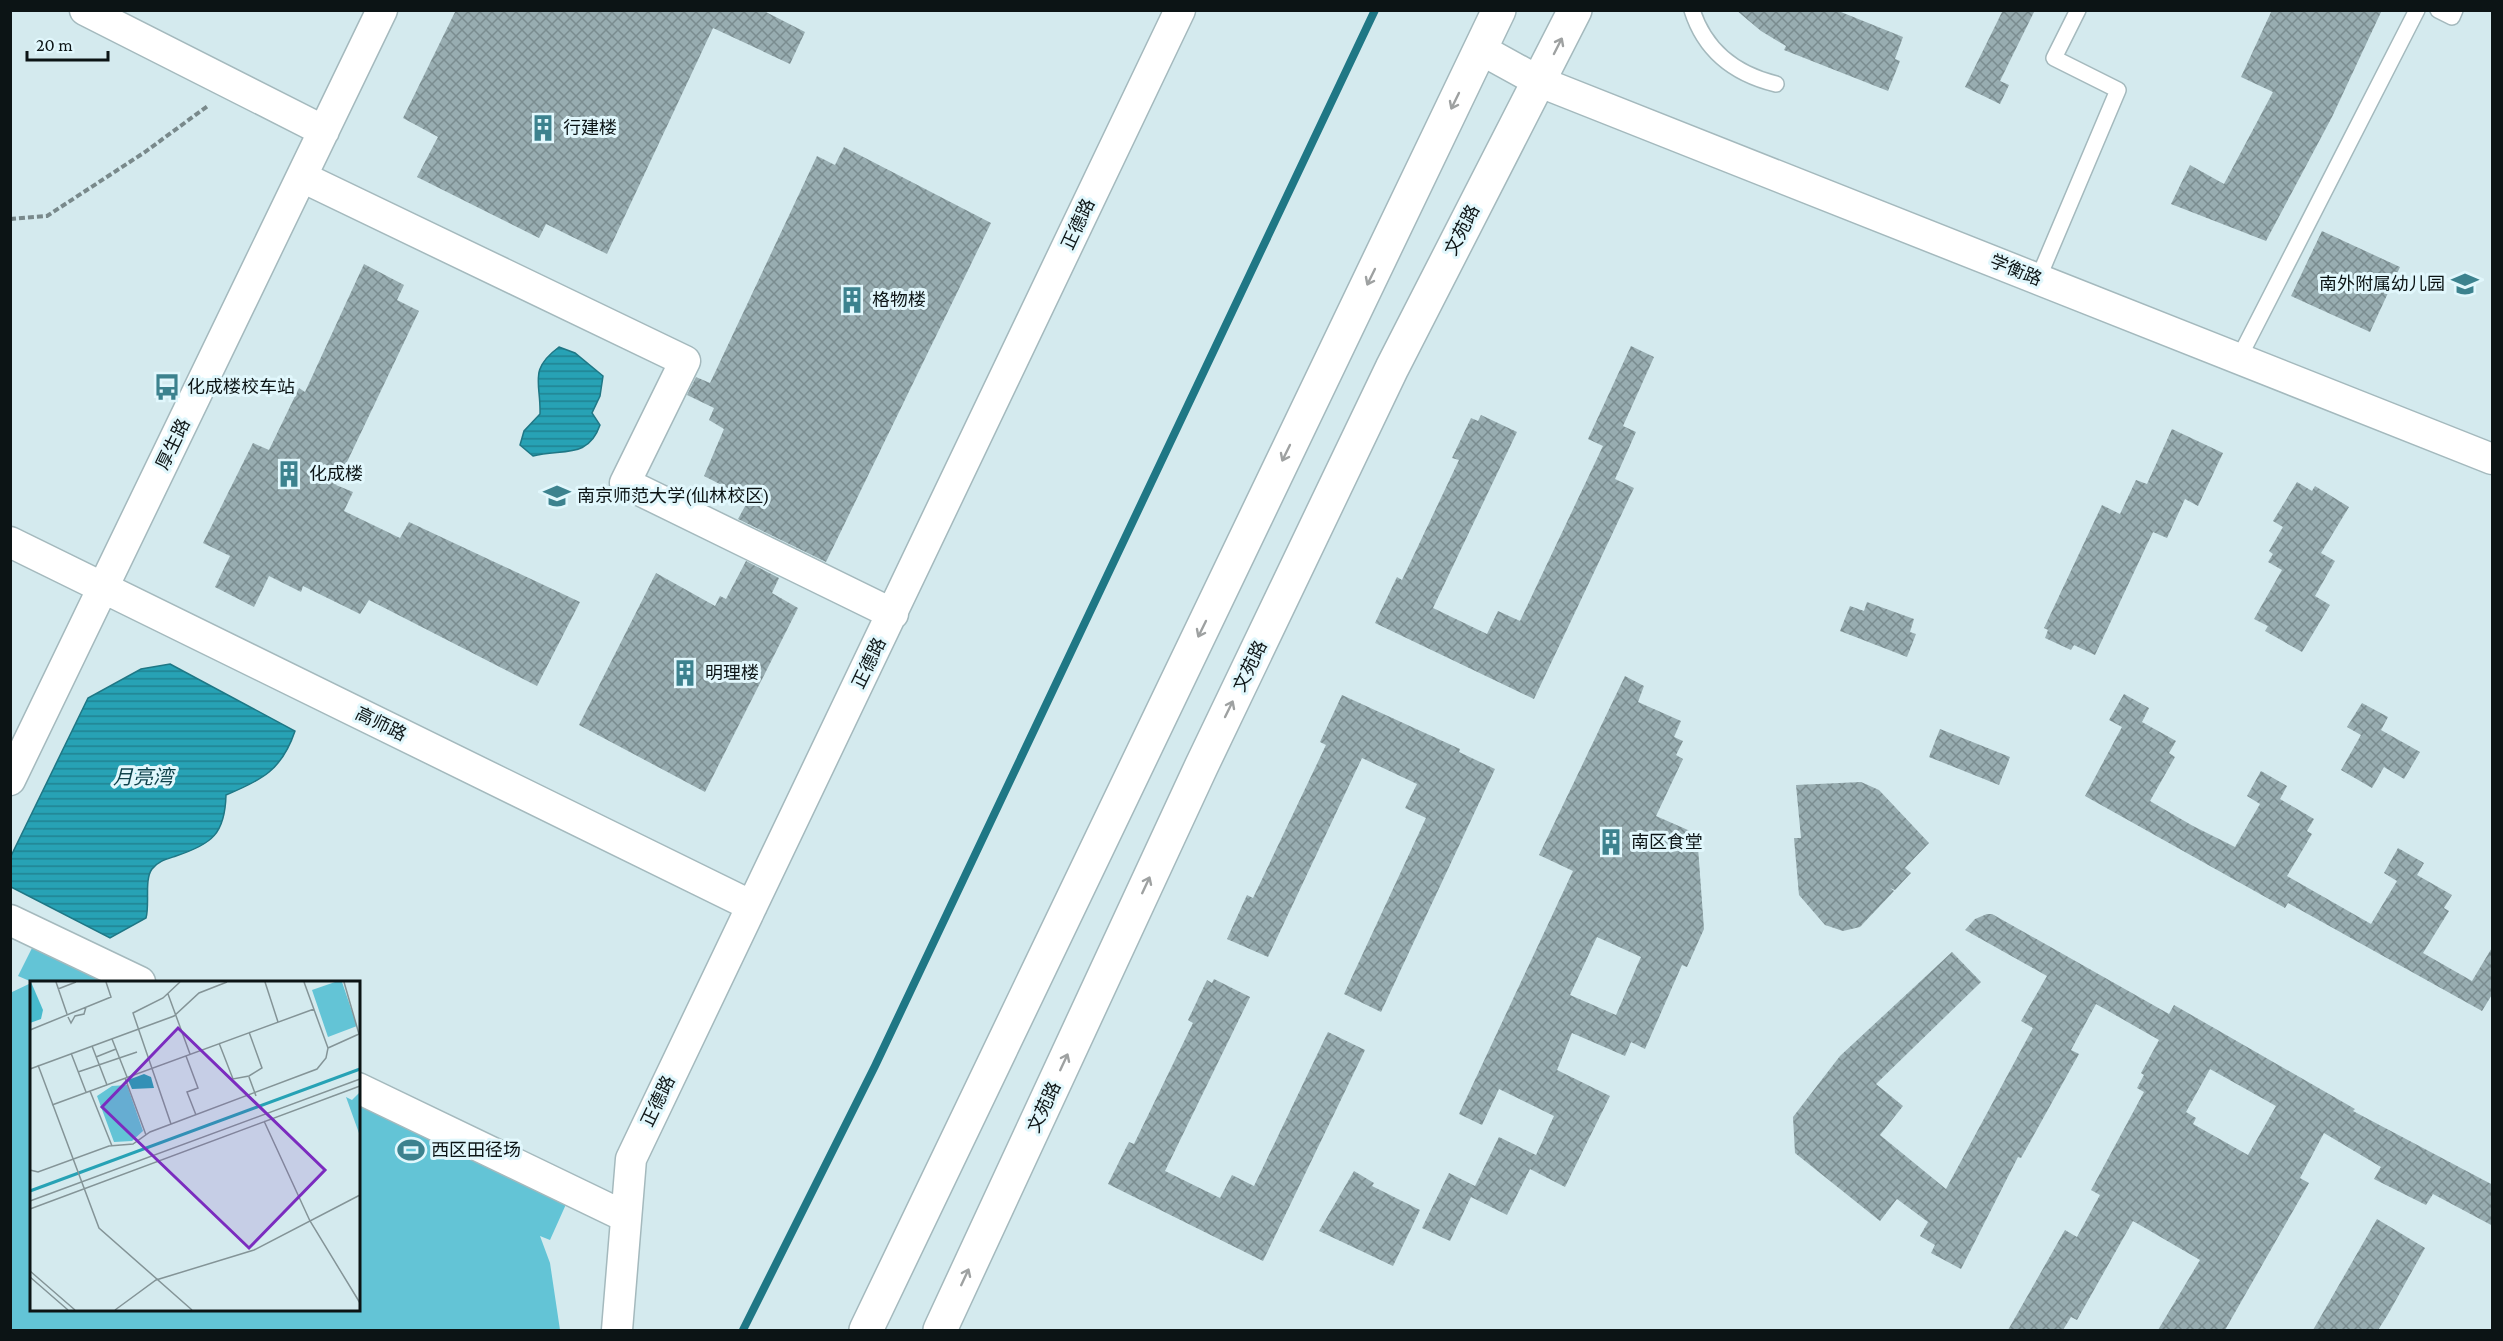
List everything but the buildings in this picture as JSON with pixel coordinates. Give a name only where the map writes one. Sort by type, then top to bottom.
[{"type":"main road","points":[[866,1330],[1499,10]]},
{"type":"main road","name":"文苑路","points":[[940,1330],[1201,767],[1392,368],[1575,10]]},
{"type":"street","points":[[85,10],[324,131]]},
{"type":"street","name":"厚生路","points":[[10,780],[382,10]]},
{"type":"street","name":"正德路","points":[[617,1330],[631,1159],[1180,10]]},
{"type":"street","name":"学衡路","points":[[1480,48],[1540,82],[2493,459]]},
{"type":"street","points":[[302,177],[685,361],[625,483],[893,614]]},
{"type":"street","name":"高师路","points":[[10,542],[752,906]]},
{"type":"street","points":[[10,920],[138,981]]},
{"type":"street","points":[[360,1089],[626,1217]]},
{"type":"lane","points":[[1692,10],[1706,41],[1720,57],[1755,79],[1776,84]]},
{"type":"lane","points":[[2038,279],[2118,90],[2054,58],[2078,10]]},
{"type":"lane","points":[[2239,358],[2417,10]]},
{"type":"lane","points":[[2438,10],[2452,17],[2455,10]]},
{"type":"path","points":[[10,219],[47,216],[146,152],[235,86]]},
{"type":"shaded area","points":[[36,940],[120,981],[30,981],[18,976]]},
{"type":"shaded area","name":"西区田径场","points":[[30,983],[30,1311],[360,1311],[360,1099],[567,1202],[550,1240],[540,1236],[550,1263],[560,1330],[11,1330],[10,993]]},
{"type":"water","points":[[559,347],[575,353],[603,376],[600,396],[592,413],[600,425],[595,436],[581,448],[533,456],[520,445],[524,431],[540,414],[538,377],[540,370],[549,355]]},
{"type":"water","name":"月亮湾","points":[[170,664],[295,731],[284,755],[269,772],[226,795],[223,819],[214,836],[199,847],[154,866],[148,879],[146,918],[110,938],[11,887],[11,856],[88,698],[141,669]]},
{"type":"waterway","points":[[743,1330],[875,1066],[1375,10]]},
{"type":"place","name":"行建楼","points":[[543,128]]},
{"type":"place","name":"南外附属幼儿园","points":[[2465,284]]},
{"type":"place","name":"格物楼","points":[[852,300]]},
{"type":"place","name":"化成楼校车站","points":[[167,387]]},
{"type":"place","name":"化成楼","points":[[289,474]]},
{"type":"place","name":"南京师范大学(仙林校区)","points":[[557,496]]},
{"type":"place","name":"明理楼","points":[[685,673]]},
{"type":"place","name":"南区食堂","points":[[1611,842]]},
{"type":"place","name":"西区田径场","points":[[411,1150]]}]
